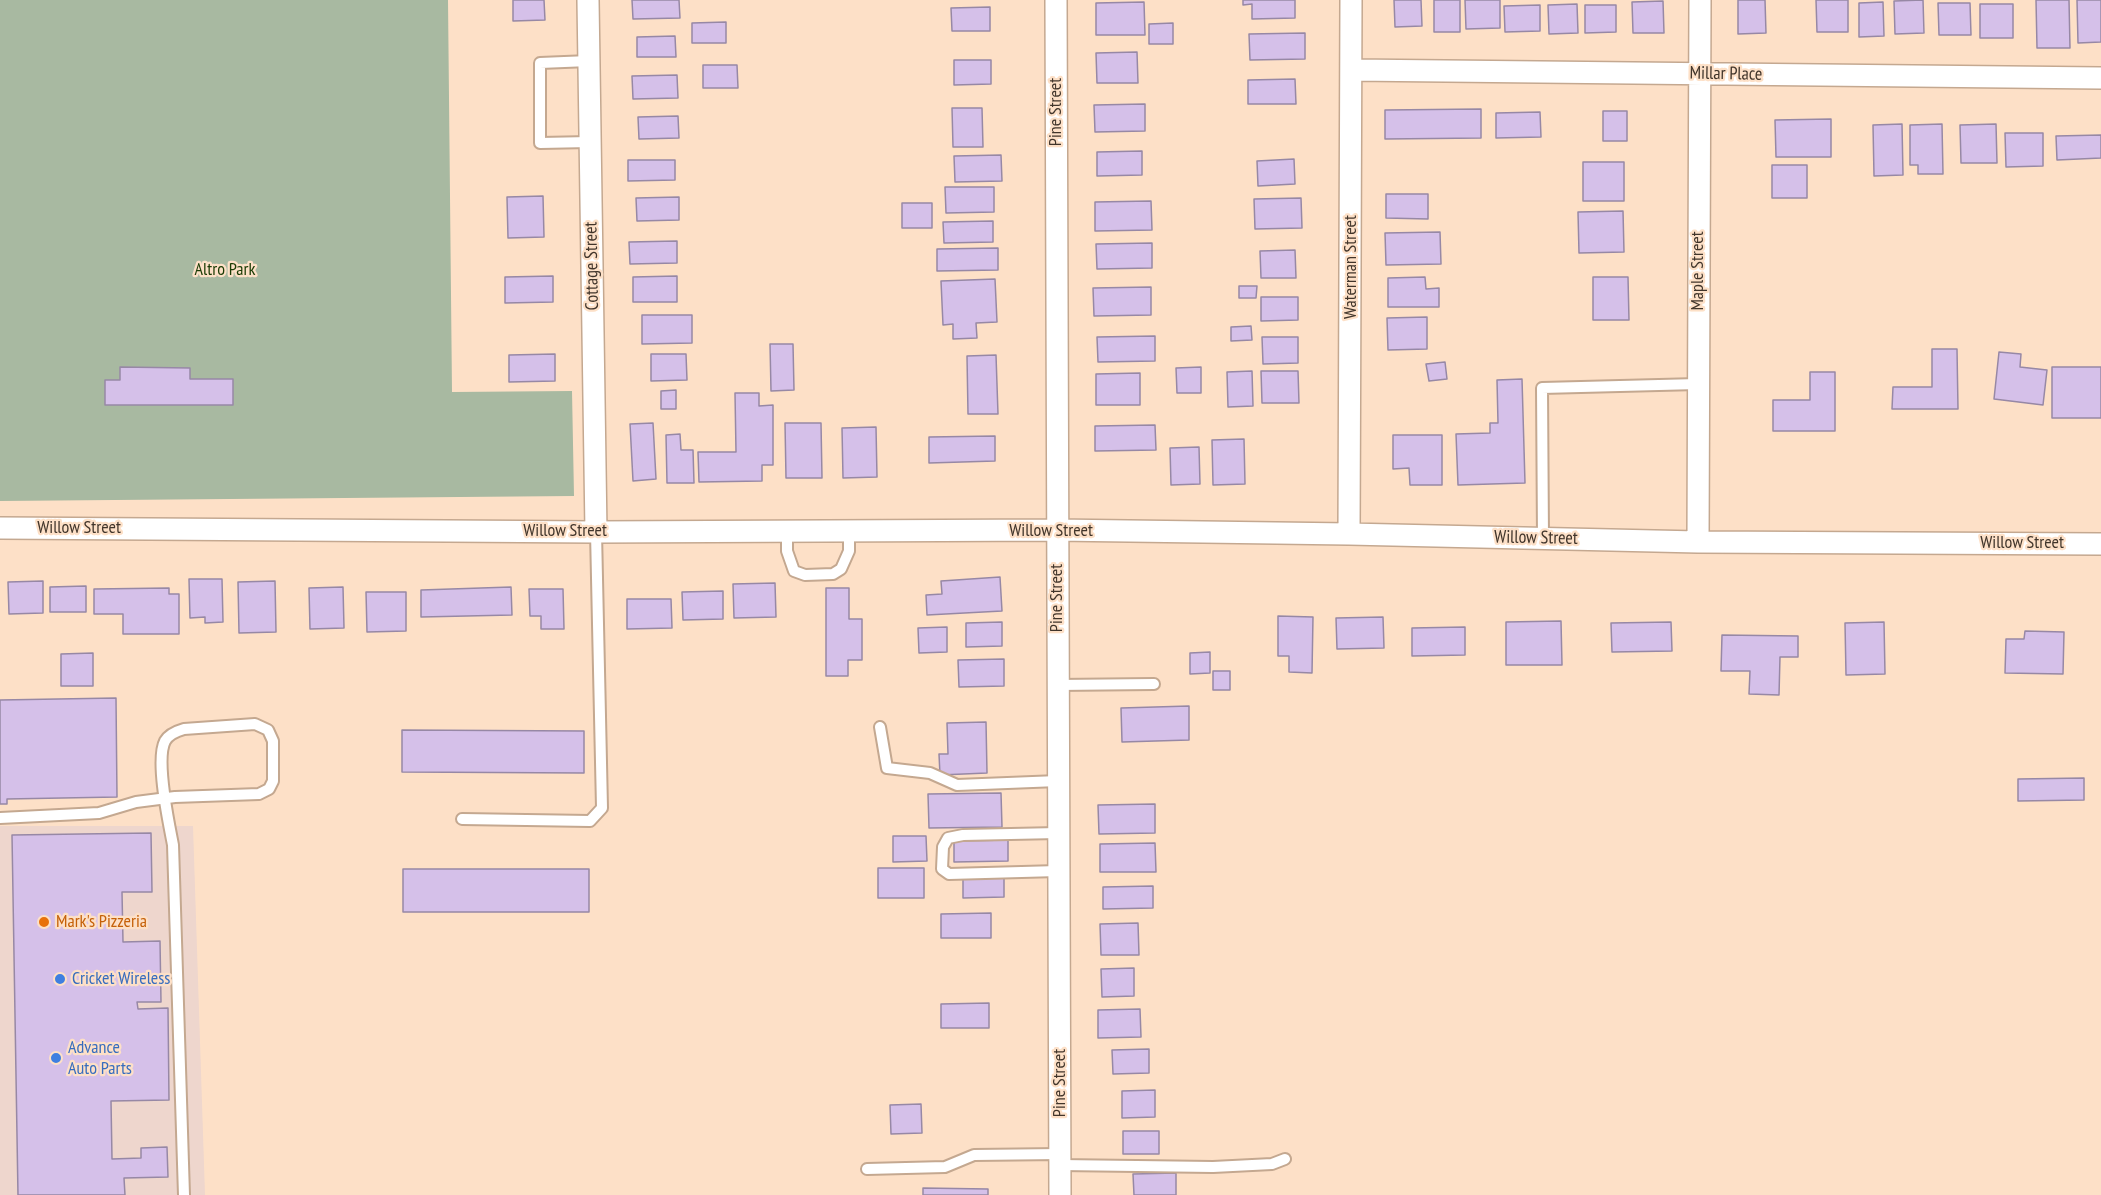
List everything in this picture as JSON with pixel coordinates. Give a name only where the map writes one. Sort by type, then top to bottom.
[{"type":"street","name":"Cottage Street","points":[[588,0],[596,532]]},
{"type":"street","name":"Pine Street","points":[[1056,0],[1060,1195]]},
{"type":"street","name":"Waterman Street","points":[[1349,534],[1351,0]]},
{"type":"street","name":"Maple Street","points":[[1698,542],[1700,0]]},
{"type":"street","name":"Millar Place","points":[[1352,70],[2101,78]]},
{"type":"street","name":"Willow Street","points":[[0,528],[596,532],[1056,530],[1698,542],[2101,544]]},
{"type":"lane","points":[[589,61],[540,63],[540,143],[590,142]]},
{"type":"lane","points":[[1543,538],[1542,388],[1698,384]]},
{"type":"lane","points":[[788,531],[787,551],[794,571],[805,575],[833,574],[841,570],[849,551],[849,531]]},
{"type":"lane","points":[[462,819],[591,821],[602,808],[596,532]]},
{"type":"lane","points":[[1057,685],[1154,684]]},
{"type":"lane","points":[[0,818],[99,813],[136,802],[164,799],[259,794],[269,789],[273,781],[273,741],[268,730],[255,724],[184,729],[174,733],[165,742],[163,753],[164,799],[173,845],[184,1195]]},
{"type":"lane","points":[[880,727],[887,768],[930,773],[957,785],[1058,781]]},
{"type":"lane","points":[[1058,833],[963,835],[948,838],[943,847],[942,869],[949,874],[1059,872]]},
{"type":"lane","points":[[867,1169],[945,1167],[974,1155],[1213,1167],[1272,1164],[1285,1159]]},
{"type":"shaded area","points":[[0,826],[193,826],[205,1195],[0,1195]]},
{"type":"green space","name":"Altro Park","points":[[0,0],[448,0],[452,392],[572,391],[574,496],[0,501]]},
{"type":"building","points":[[513,0],[544,0],[545,20],[513,21]]},
{"type":"building","points":[[632,0],[679,0],[680,18],[633,19]]},
{"type":"building","points":[[1243,0],[1295,0],[1295,18],[1252,19],[1252,4],[1243,5]]},
{"type":"building","points":[[1394,0],[1421,0],[1422,26],[1395,27]]},
{"type":"building","points":[[1434,0],[1460,0],[1460,32],[1434,32]]},
{"type":"building","points":[[1465,0],[1500,0],[1500,28],[1466,29]]},
{"type":"building","points":[[1738,0],[1765,0],[1766,33],[1738,34]]},
{"type":"building","points":[[1816,0],[1848,0],[1848,32],[1817,32]]},
{"type":"building","points":[[1923,0],[1924,33],[1895,34],[1894,1]]},
{"type":"building","points":[[2036,0],[2069,0],[2070,48],[2037,48]]},
{"type":"building","points":[[2077,0],[2101,0],[2101,42],[2078,43]]},
{"type":"building","points":[[1663,1],[1664,33],[1633,33],[1632,2]]},
{"type":"building","points":[[1144,2],[1145,35],[1096,35],[1096,3]]},
{"type":"building","points":[[1883,2],[1884,36],[1859,37],[1859,3]]},
{"type":"building","points":[[1938,3],[1970,3],[1971,35],[1939,35]]},
{"type":"building","points":[[1577,4],[1578,33],[1549,34],[1548,5]]},
{"type":"building","points":[[1980,4],[2013,4],[2013,38],[1980,38]]},
{"type":"building","points":[[1540,5],[1540,31],[1505,32],[1504,6]]},
{"type":"building","points":[[1585,5],[1616,5],[1616,32],[1585,33]]},
{"type":"building","points":[[990,7],[990,31],[952,31],[951,8]]},
{"type":"building","points":[[726,22],[726,43],[692,43],[692,23]]},
{"type":"building","points":[[1173,23],[1173,44],[1149,44],[1149,24]]},
{"type":"building","points":[[1305,33],[1305,59],[1250,60],[1249,34]]},
{"type":"building","points":[[675,36],[676,57],[637,57],[637,37]]},
{"type":"building","points":[[1137,52],[1138,83],[1097,83],[1096,53]]},
{"type":"building","points":[[954,60],[991,60],[991,84],[954,85]]},
{"type":"building","points":[[703,65],[737,65],[738,88],[703,88]]},
{"type":"building","points":[[677,75],[678,98],[633,99],[632,76]]},
{"type":"building","points":[[1295,79],[1296,104],[1248,104],[1248,80]]},
{"type":"building","points":[[1145,104],[1145,131],[1095,132],[1094,105]]},
{"type":"building","points":[[952,108],[982,108],[983,147],[953,147]]},
{"type":"building","points":[[1481,109],[1481,138],[1385,139],[1385,110]]},
{"type":"building","points":[[1603,111],[1627,111],[1627,141],[1603,141]]},
{"type":"building","points":[[1540,112],[1541,137],[1496,138],[1496,113]]},
{"type":"building","points":[[678,116],[679,138],[639,139],[638,117]]},
{"type":"building","points":[[1831,119],[1831,157],[1776,157],[1775,120]]},
{"type":"building","points":[[1902,124],[1903,175],[1874,176],[1873,125]]},
{"type":"building","points":[[1942,124],[1943,174],[1918,174],[1918,165],[1910,165],[1910,125]]},
{"type":"building","points":[[1996,124],[1997,163],[1961,163],[1960,125]]},
{"type":"building","points":[[2005,133],[2043,133],[2043,166],[2006,167]]},
{"type":"building","points":[[2101,135],[2101,158],[2057,160],[2056,136]]},
{"type":"building","points":[[1142,151],[1142,175],[1097,176],[1097,152]]},
{"type":"building","points":[[1001,155],[1002,181],[955,182],[954,156]]},
{"type":"building","points":[[1294,159],[1295,184],[1258,186],[1257,161]]},
{"type":"building","points":[[628,160],[675,160],[675,180],[628,181]]},
{"type":"building","points":[[1583,162],[1624,162],[1624,201],[1583,201]]},
{"type":"building","points":[[1772,165],[1807,165],[1807,198],[1772,198]]},
{"type":"building","points":[[945,187],[994,187],[994,212],[946,213]]},
{"type":"building","points":[[1386,194],[1428,194],[1428,219],[1386,218]]},
{"type":"building","points":[[543,196],[544,237],[508,238],[507,197]]},
{"type":"building","points":[[679,197],[679,220],[637,221],[636,198]]},
{"type":"building","points":[[1301,198],[1302,228],[1255,229],[1254,199]]},
{"type":"building","points":[[1151,201],[1152,230],[1095,231],[1095,202]]},
{"type":"building","points":[[902,203],[932,203],[932,228],[902,228]]},
{"type":"building","points":[[1623,211],[1624,252],[1579,253],[1578,212]]},
{"type":"building","points":[[993,221],[993,242],[944,243],[943,222]]},
{"type":"building","points":[[1440,232],[1441,264],[1386,265],[1385,233]]},
{"type":"building","points":[[677,241],[677,263],[630,264],[629,242]]},
{"type":"building","points":[[1152,243],[1152,268],[1097,269],[1096,244]]},
{"type":"building","points":[[998,248],[998,270],[937,271],[937,249]]},
{"type":"building","points":[[1295,250],[1296,278],[1261,278],[1260,251]]},
{"type":"building","points":[[553,276],[553,302],[505,303],[505,277]]},
{"type":"building","points":[[677,276],[677,302],[633,302],[633,277]]},
{"type":"building","points":[[1425,277],[1426,289],[1439,288],[1439,307],[1388,307],[1388,278]]},
{"type":"building","points":[[1593,277],[1628,277],[1629,320],[1593,320]]},
{"type":"building","points":[[995,279],[997,322],[976,323],[977,338],[953,339],[953,324],[943,325],[941,281]]},
{"type":"building","points":[[1239,286],[1257,286],[1256,298],[1239,298]]},
{"type":"building","points":[[1151,287],[1151,315],[1094,316],[1093,288]]},
{"type":"building","points":[[1261,297],[1298,297],[1298,320],[1261,321]]},
{"type":"building","points":[[642,315],[692,315],[692,343],[642,344]]},
{"type":"building","points":[[1427,317],[1427,349],[1388,350],[1387,318]]},
{"type":"building","points":[[1251,326],[1252,340],[1231,341],[1231,327]]},
{"type":"building","points":[[1155,336],[1155,361],[1098,362],[1097,337]]},
{"type":"building","points":[[1262,337],[1298,337],[1298,363],[1263,364]]},
{"type":"building","points":[[770,344],[793,344],[794,390],[771,391]]},
{"type":"building","points":[[1932,349],[1957,349],[1958,409],[1892,409],[1893,387],[1932,387]]},
{"type":"building","points":[[1999,352],[2021,354],[2020,367],[2047,370],[2043,405],[1994,399]]},
{"type":"building","points":[[555,354],[555,381],[509,382],[509,355]]},
{"type":"building","points":[[651,354],[686,354],[687,380],[651,381]]},
{"type":"building","points":[[996,355],[998,414],[968,414],[967,356]]},
{"type":"building","points":[[1445,362],[1447,379],[1429,381],[1426,364]]},
{"type":"building","points":[[120,367],[190,368],[190,379],[233,379],[233,405],[105,405],[105,380],[120,380]]},
{"type":"building","points":[[1201,367],[1201,393],[1177,393],[1176,368]]},
{"type":"building","points":[[2052,367],[2101,367],[2101,418],[2052,418]]},
{"type":"building","points":[[1252,371],[1253,406],[1228,407],[1227,372]]},
{"type":"building","points":[[1261,371],[1298,371],[1299,403],[1262,403]]},
{"type":"building","points":[[1810,372],[1835,372],[1835,431],[1773,431],[1773,400],[1810,400]]},
{"type":"building","points":[[1140,373],[1140,405],[1096,405],[1096,374]]},
{"type":"building","points":[[1522,379],[1525,483],[1458,485],[1456,434],[1490,433],[1490,423],[1498,423],[1497,380]]},
{"type":"building","points":[[676,390],[676,409],[661,409],[661,391]]},
{"type":"building","points":[[735,393],[759,393],[759,406],[773,405],[773,465],[762,465],[762,481],[699,482],[698,452],[736,452]]},
{"type":"building","points":[[653,423],[656,479],[633,481],[630,424]]},
{"type":"building","points":[[785,423],[821,423],[822,478],[786,478]]},
{"type":"building","points":[[1155,425],[1156,450],[1095,451],[1095,426]]},
{"type":"building","points":[[876,427],[877,477],[843,478],[842,428]]},
{"type":"building","points":[[680,434],[681,450],[693,450],[694,483],[667,483],[666,435]]},
{"type":"building","points":[[1393,435],[1442,435],[1442,485],[1410,485],[1409,468],[1393,469]]},
{"type":"building","points":[[995,436],[995,461],[929,463],[929,437]]},
{"type":"building","points":[[1244,439],[1245,484],[1213,485],[1212,440]]},
{"type":"building","points":[[1199,447],[1200,484],[1171,485],[1170,448]]},
{"type":"building","points":[[1000,577],[1002,611],[927,615],[926,595],[942,594],[941,581]]},
{"type":"building","points":[[189,579],[222,579],[223,622],[205,623],[205,617],[190,618]]},
{"type":"building","points":[[43,581],[43,613],[9,614],[8,582]]},
{"type":"building","points":[[275,581],[276,632],[239,633],[238,582]]},
{"type":"building","points":[[775,583],[776,617],[734,618],[733,584]]},
{"type":"building","points":[[86,586],[86,612],[50,612],[50,587]]},
{"type":"building","points":[[343,587],[344,628],[310,629],[309,588]]},
{"type":"building","points":[[511,587],[512,615],[421,617],[421,590]]},
{"type":"building","points":[[169,588],[169,594],[179,594],[179,634],[123,634],[123,614],[94,614],[94,589]]},
{"type":"building","points":[[826,588],[849,588],[849,619],[862,619],[862,660],[848,660],[848,676],[826,676]]},
{"type":"building","points":[[529,589],[563,589],[564,629],[541,629],[541,616],[530,616]]},
{"type":"building","points":[[723,591],[723,619],[683,620],[682,592]]},
{"type":"building","points":[[366,592],[406,592],[406,631],[367,632]]},
{"type":"building","points":[[627,599],[671,599],[672,628],[627,629]]},
{"type":"building","points":[[1278,616],[1313,617],[1312,673],[1289,672],[1289,656],[1278,656]]},
{"type":"building","points":[[1383,617],[1384,648],[1337,649],[1336,618]]},
{"type":"building","points":[[1561,621],[1562,665],[1506,665],[1506,622]]},
{"type":"building","points":[[1002,622],[1002,646],[966,647],[966,623]]},
{"type":"building","points":[[1671,622],[1672,651],[1612,652],[1611,623]]},
{"type":"building","points":[[1884,622],[1885,674],[1846,675],[1845,623]]},
{"type":"building","points":[[947,627],[947,652],[919,653],[918,628]]},
{"type":"building","points":[[1465,627],[1465,655],[1412,656],[1412,628]]},
{"type":"building","points":[[2025,631],[2064,632],[2063,674],[2005,673],[2006,639],[2024,639]]},
{"type":"building","points":[[1722,635],[1798,636],[1798,657],[1780,657],[1779,695],[1749,694],[1750,671],[1721,671]]},
{"type":"building","points":[[1210,652],[1210,673],[1190,674],[1190,653]]},
{"type":"building","points":[[93,653],[93,686],[61,686],[61,654]]},
{"type":"building","points":[[1004,659],[1004,686],[959,687],[958,660]]},
{"type":"building","points":[[1213,671],[1230,671],[1230,690],[1213,690]]},
{"type":"building","points":[[116,698],[117,797],[7,799],[7,804],[0,804],[0,700]]},
{"type":"building","points":[[1189,706],[1189,740],[1122,742],[1121,708]]},
{"type":"building","points":[[986,722],[987,773],[940,775],[939,754],[948,754],[947,723]]},
{"type":"building","points":[[402,730],[584,731],[584,773],[402,772]]},
{"type":"building","points":[[2084,778],[2084,800],[2018,801],[2018,779]]},
{"type":"building","points":[[1001,793],[1002,827],[929,828],[928,794]]},
{"type":"building","points":[[1155,804],[1155,833],[1099,834],[1098,805]]},
{"type":"building","points":[[151,833],[152,892],[122,892],[123,942],[160,941],[161,1002],[137,1002],[138,1009],[168,1008],[169,1100],[111,1101],[112,1159],[141,1158],[141,1148],[167,1147],[168,1177],[124,1178],[125,1195],[18,1195],[12,835]]},
{"type":"building","points":[[893,836],[926,836],[927,861],[893,862]]},
{"type":"building","points":[[1008,840],[1008,861],[954,862],[954,841]]},
{"type":"building","points":[[1155,843],[1156,872],[1100,872],[1100,844]]},
{"type":"building","points":[[878,868],[924,868],[924,898],[878,898]]},
{"type":"building","points":[[403,869],[589,869],[589,912],[403,912]]},
{"type":"building","points":[[963,877],[1004,877],[1004,897],[963,898]]},
{"type":"building","points":[[1153,886],[1153,908],[1103,909],[1103,887]]},
{"type":"building","points":[[991,913],[991,938],[941,938],[941,914]]},
{"type":"building","points":[[1138,923],[1139,955],[1101,955],[1100,924]]},
{"type":"building","points":[[1134,968],[1134,996],[1102,997],[1101,969]]},
{"type":"building","points":[[989,1003],[989,1028],[941,1028],[941,1004]]},
{"type":"building","points":[[1140,1009],[1141,1037],[1098,1038],[1098,1010]]},
{"type":"building","points":[[1149,1049],[1149,1073],[1113,1074],[1112,1050]]},
{"type":"building","points":[[1155,1090],[1155,1117],[1122,1118],[1122,1091]]},
{"type":"building","points":[[921,1104],[922,1133],[891,1134],[890,1105]]},
{"type":"building","points":[[1123,1131],[1159,1131],[1159,1154],[1123,1154]]},
{"type":"building","points":[[1176,1173],[1176,1195],[1134,1195],[1133,1174]]},
{"type":"building","points":[[923,1188],[988,1189],[988,1195],[923,1195]]},
{"type":"place","name":"Mark's Pizzeria","points":[[44,922]]},
{"type":"place","name":"Cricket Wireless","points":[[60,979]]},
{"type":"place","name":"Advance Auto Parts","points":[[56,1058]]}]
